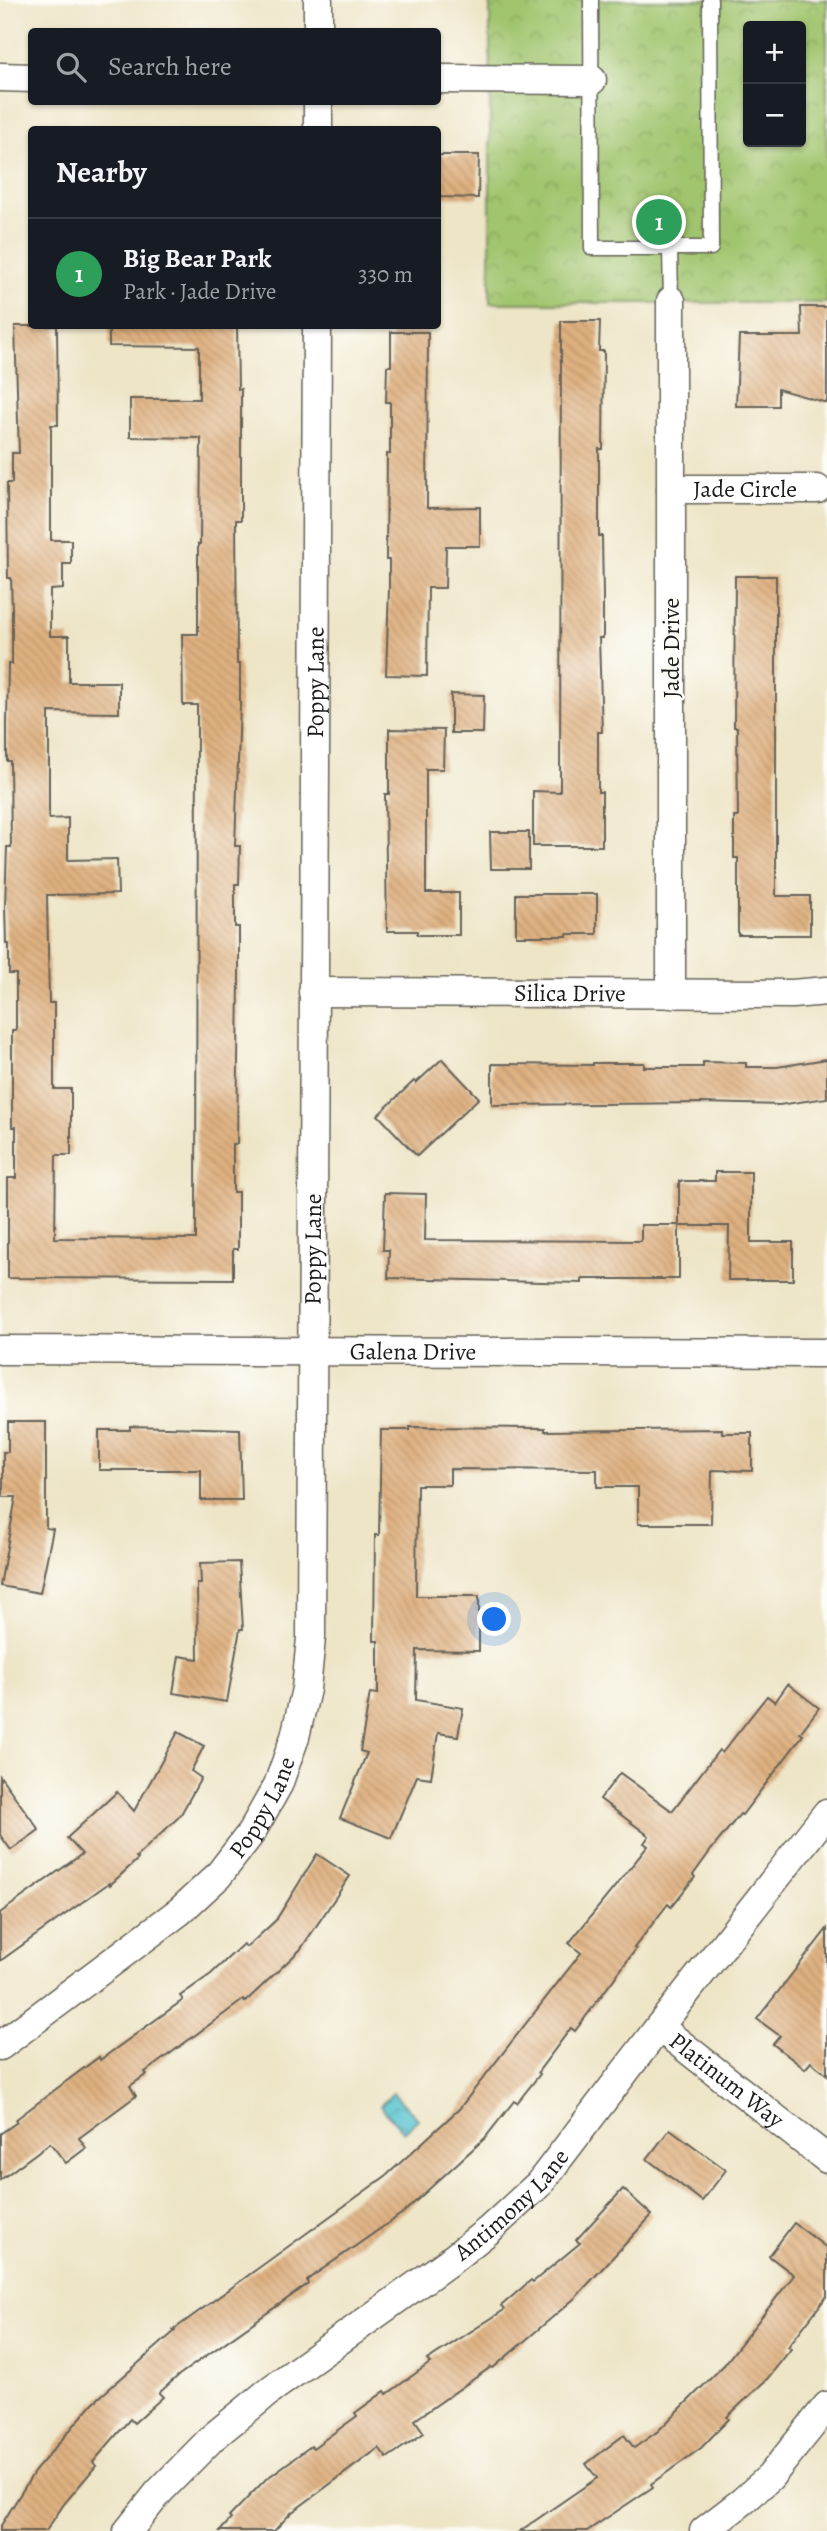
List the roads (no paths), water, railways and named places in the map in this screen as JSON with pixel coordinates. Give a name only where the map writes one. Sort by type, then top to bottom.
[{"type":"street","points":[[318,0],[318,28]]},
{"type":"street","points":[[0,78],[28,78]]},
{"type":"street","points":[[441,79],[592,80]]},
{"type":"street","points":[[318,105],[318,126]]},
{"type":"street","name":"Jade Drive","points":[[671,301],[671,995]]},
{"type":"street","name":"Poppy Lane","points":[[0,2046],[180,1911],[218,1876],[251,1833],[278,1785],[295,1737],[306,1689],[310,1638],[317,329]]},
{"type":"street","name":"Jade Circle","points":[[671,489],[817,489]]},
{"type":"street","name":"Silica Drive","points":[[313,992],[792,995],[827,991]]},
{"type":"street","name":"Galena Drive","points":[[0,1350],[827,1353]]},
{"type":"street","name":"Antimony Lane","points":[[128,2531],[159,2492],[213,2437],[273,2388],[450,2261],[540,2184],[827,1813]]},
{"type":"street","name":"Platinum Way","points":[[659,2027],[827,2159]]},
{"type":"street","points":[[704,2531],[770,2477],[827,2406]]},
{"type":"lane","points":[[592,0],[592,248],[711,248],[710,0]]},
{"type":"lane","points":[[670,248],[671,301]]},
{"type":"water","points":[[393,2093],[418,2119],[404,2132],[380,2106]]},
{"type":"place","name":"Big Bear Park","points":[[659,222]]}]
